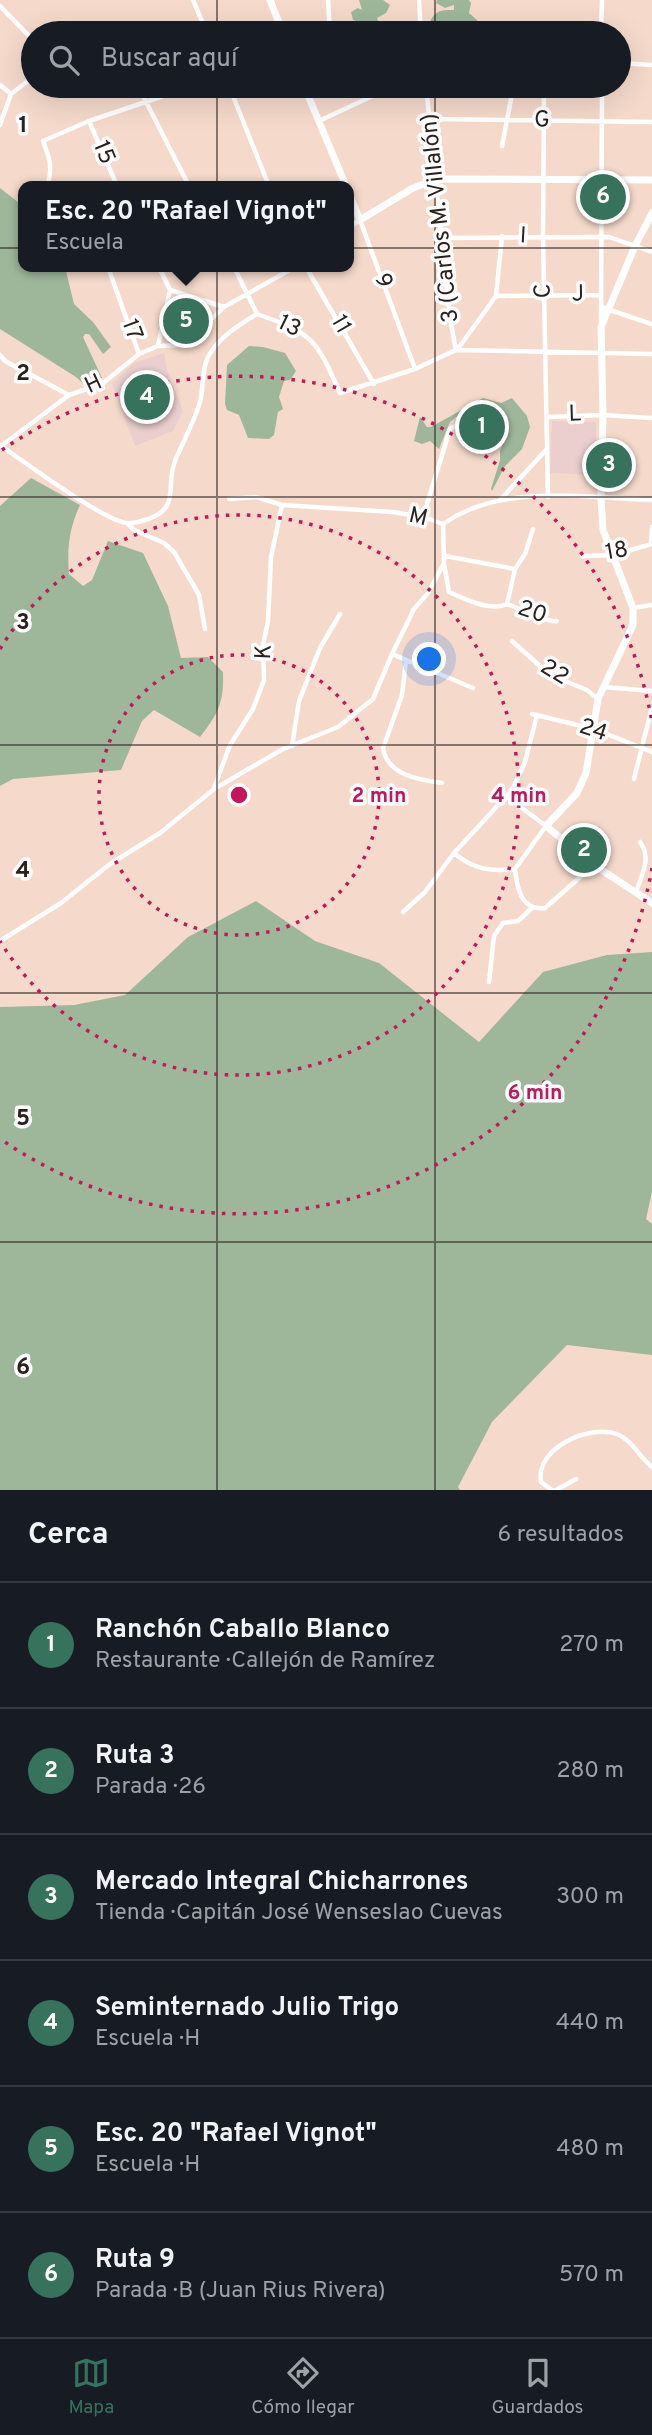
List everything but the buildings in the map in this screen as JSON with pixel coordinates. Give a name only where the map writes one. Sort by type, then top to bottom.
[{"type":"street","points":[[193,0],[202,21]]},
{"type":"street","points":[[271,0],[279,21]]},
{"type":"street","points":[[327,0],[329,21]]},
{"type":"street","points":[[419,0],[420,21]]},
{"type":"street","points":[[601,21],[602,0]]},
{"type":"street","points":[[0,6],[21,28]]},
{"type":"street","points":[[631,64],[652,65]]},
{"type":"street","points":[[0,85],[11,94]]},
{"type":"street","points":[[0,125],[11,94],[21,87]]},
{"type":"street","points":[[144,98],[186,181]]},
{"type":"street","points":[[48,181],[50,159],[43,141],[89,121],[155,98]]},
{"type":"street","points":[[234,98],[267,181]]},
{"type":"street","points":[[309,98],[344,181]]},
{"type":"street","points":[[318,121],[368,98]]},
{"type":"street","name":"3 (Carlos M. Villalón)","points":[[428,98],[444,237],[450,318],[456,350]]},
{"type":"street","points":[[502,146],[510,98]]},
{"type":"street","name":"C","points":[[544,98],[543,238],[548,497]]},
{"type":"street","points":[[603,98],[601,295],[605,308]]},
{"type":"street","name":"G","points":[[431,119],[652,122]]},
{"type":"street","name":"15","points":[[89,121],[115,181]]},
{"type":"street","points":[[354,224],[413,188],[437,179],[652,180]]},
{"type":"street","name":"9","points":[[354,205],[415,369]]},
{"type":"street","points":[[594,865],[550,905],[540,909],[533,907],[517,892],[515,869],[546,826],[577,793],[586,773],[598,699],[634,625],[633,608],[603,530],[601,327],[605,308],[652,213]]},
{"type":"street","points":[[456,350],[496,296],[502,236]]},
{"type":"street","name":"I","points":[[444,237],[609,237],[652,252]]},
{"type":"street","name":"17","points":[[110,272],[139,354]]},
{"type":"street","points":[[158,346],[170,290],[161,272]]},
{"type":"street","name":"13","points":[[237,272],[257,314],[297,328],[310,338],[324,359],[340,393],[374,384]]},
{"type":"street","name":"H","points":[[1,446],[69,396],[102,384],[139,354],[158,346],[180,345],[193,337],[224,307],[286,272]]},
{"type":"street","name":"11","points":[[309,272],[374,384]]},
{"type":"street","points":[[170,290],[224,307]]},
{"type":"street","name":"J","points":[[496,296],[601,295]]},
{"type":"street","points":[[605,308],[652,324]]},
{"type":"street","points":[[127,523],[157,516],[169,503],[175,461],[201,400],[208,357],[228,332],[257,314]]},
{"type":"street","points":[[374,384],[456,350],[652,354]]},
{"type":"street","points":[[0,355],[5,361],[69,396]]},
{"type":"street","name":"L","points":[[547,417],[603,415],[652,418]]},
{"type":"street","points":[[423,517],[450,429],[463,422],[470,426]]},
{"type":"street","points":[[1,446],[88,504],[168,546],[199,595],[205,629]]},
{"type":"street","points":[[501,499],[547,449]]},
{"type":"street","name":"M","points":[[229,499],[257,497],[282,505],[393,512],[423,517],[443,524],[459,513],[501,499],[548,497],[652,500]]},
{"type":"street","name":"K","points":[[214,789],[230,745],[253,709],[264,680],[263,645],[268,621],[271,557],[282,505]]},
{"type":"street","points":[[0,941],[61,903],[110,864],[160,833],[214,789],[292,746],[338,727],[373,699],[414,609],[428,593],[444,564],[443,524]]},
{"type":"street","points":[[652,527],[652,544]]},
{"type":"street","points":[[507,604],[515,569],[525,554],[533,529]]},
{"type":"street","name":"18","points":[[582,556],[612,555],[652,544]]},
{"type":"street","points":[[445,556],[515,569]]},
{"type":"street","name":"20","points":[[444,564],[449,592],[471,602],[499,607],[507,604],[551,622],[557,621]]},
{"type":"street","points":[[633,608],[652,605]]},
{"type":"street","points":[[292,746],[299,701],[320,648],[340,614]]},
{"type":"street","name":"22","points":[[512,641],[550,676],[587,690],[598,699]]},
{"type":"street","points":[[392,654],[473,688]]},
{"type":"street","points":[[406,660],[402,695],[383,753],[391,767],[397,771],[442,783]]},
{"type":"street","points":[[604,687],[652,691]]},
{"type":"street","points":[[634,779],[652,707]]},
{"type":"street","name":"24","points":[[506,796],[525,762],[534,714],[594,729],[652,752]]},
{"type":"street","points":[[402,912],[425,892],[454,853],[506,796],[594,865],[652,903]]},
{"type":"street","points":[[635,893],[650,859],[640,842]]},
{"type":"street","points":[[454,853],[466,863],[482,869],[515,869]]},
{"type":"street","points":[[489,982],[494,936],[503,923],[518,921],[533,907]]},
{"type":"street","points":[[576,1479],[554,1490],[541,1482],[540,1474],[546,1461],[562,1443],[594,1432],[611,1433],[627,1440],[652,1467]]},
{"type":"shaded area","points":[[164,353],[167,370],[183,411],[173,431],[135,446],[112,383],[134,363]]},
{"type":"shaded area","points":[[552,421],[596,422],[596,475],[550,473]]},
{"type":"green space","points":[[359,0],[383,0],[390,5],[386,13],[377,18],[378,21],[353,20],[351,12],[358,8],[362,10]]},
{"type":"green space","points":[[437,0],[469,0],[469,13],[478,21],[431,21],[439,12],[454,10],[454,5],[445,8],[436,3]]},
{"type":"green space","points":[[0,188],[18,202],[18,272],[66,272],[74,304],[93,322],[111,347],[103,354],[89,334],[83,337],[102,378],[85,385],[0,329]]},
{"type":"green space","points":[[249,346],[285,353],[296,371],[290,380],[284,381],[279,397],[283,409],[278,412],[274,435],[269,439],[248,438],[239,415],[227,410],[225,404],[227,365]]},
{"type":"green space","points":[[483,398],[501,403],[512,398],[527,416],[530,427],[522,449],[505,466],[492,491],[500,450],[509,428],[500,417],[481,409],[456,417],[450,422],[439,449],[430,441],[422,444],[414,441],[420,417],[427,427],[431,427]]},
{"type":"green space","points":[[31,478],[80,505],[70,539],[69,574],[83,586],[92,580],[108,541],[143,553],[168,606],[181,658],[208,657],[223,672],[223,691],[216,714],[200,737],[154,710],[142,721],[121,770],[13,779],[0,786],[0,506]]},
{"type":"green space","points":[[256,901],[315,941],[379,963],[479,1042],[543,972],[607,955],[652,952],[652,1192],[646,1219],[652,1224],[652,1355],[567,1345],[492,1422],[458,1487],[460,1490],[0,1490],[0,1007],[74,1005],[125,995],[188,937]]},
{"type":"place","name":"Ruta 9","points":[[603,197]]},
{"type":"place","name":"Esc. 20 \"Rafael Vignot\"","points":[[186,321]]},
{"type":"place","name":"Seminternado Julio Trigo","points":[[147,397]]},
{"type":"place","name":"Ranchón Caballo Blanco","points":[[482,427]]},
{"type":"place","name":"Mercado Integral Chicharrones","points":[[609,465]]},
{"type":"place","name":"Ruta 3","points":[[584,850]]}]
